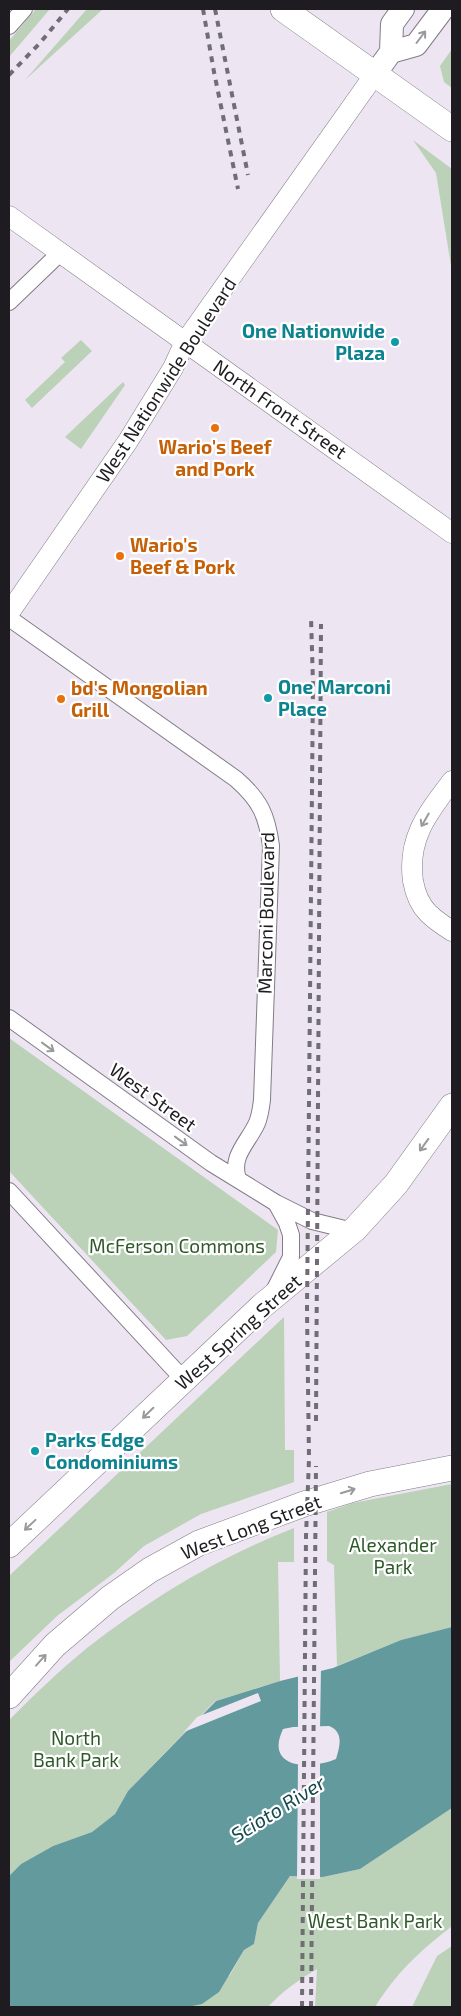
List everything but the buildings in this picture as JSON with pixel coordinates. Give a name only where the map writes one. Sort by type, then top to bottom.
[{"type":"main road","points":[[283,9],[452,128]]},
{"type":"main road","points":[[375,74],[391,52],[392,24],[403,9]]},
{"type":"main road","points":[[391,52],[416,44],[442,9]]},
{"type":"main road","name":"West Spring Street","points":[[9,1546],[270,1299],[353,1231],[396,1184],[452,1106]]},
{"type":"main road","name":"West Long Street","points":[[9,1696],[55,1645],[110,1598],[150,1570],[199,1543],[297,1507],[361,1487],[452,1468]]},
{"type":"street","points":[[9,26],[24,9]]},
{"type":"street","name":"West Nationwide Boulevard","points":[[9,613],[123,448],[172,368],[185,342],[375,74]]},
{"type":"street","name":"North Front Street","points":[[9,216],[452,533]]},
{"type":"street","points":[[9,302],[60,253]]},
{"type":"street","name":"Marconi Boulevard","points":[[9,618],[236,779],[250,791],[266,817],[271,846],[262,1100],[257,1123],[236,1161],[235,1171],[238,1179]]},
{"type":"street","points":[[452,781],[426,817],[417,835],[411,865],[414,885],[427,912],[452,931]]},
{"type":"street","name":"West Street","points":[[9,1018],[211,1163],[276,1203],[312,1221],[353,1231]]},
{"type":"street","points":[[12,1201],[184,1380]]},
{"type":"street","points":[[270,1299],[291,1257],[290,1232],[276,1203]]},
{"type":"green space","points":[[36,9],[50,9],[9,57],[9,41]]},
{"type":"green space","points":[[87,9],[103,9],[25,80]]},
{"type":"green space","points":[[452,49],[452,88],[444,82],[440,66]]},
{"type":"green space","points":[[413,140],[452,169],[452,272],[436,173]]},
{"type":"green space","points":[[81,340],[92,351],[32,408],[25,400],[65,362],[61,358]]},
{"type":"green space","points":[[123,382],[125,385],[81,449],[65,437]]},
{"type":"green space","name":"McFerson Commons","points":[[9,1038],[278,1230],[276,1252],[187,1336],[166,1340],[9,1171]]},
{"type":"green space","points":[[284,1317],[285,1450],[294,1450],[294,1482],[201,1514],[144,1546],[114,1573],[57,1616],[9,1662],[9,1576]]},
{"type":"green space","name":"Alexander Park","points":[[452,1484],[452,1627],[401,1640],[337,1666],[334,1565],[327,1561],[327,1512],[353,1503]]},
{"type":"green space","name":"North Bank Park","points":[[294,1528],[294,1562],[278,1562],[280,1681],[215,1701],[128,1791],[115,1814],[92,1832],[53,1846],[21,1864],[9,1876],[9,1720],[77,1656],[136,1612],[212,1566],[266,1539]]},
{"type":"green space","name":"West Bank Park","points":[[452,1808],[452,1926],[410,1963],[383,1994],[375,2007],[315,2007],[317,1969],[291,1986],[268,2007],[187,2007],[230,1975],[244,1950],[254,1944],[258,1923],[290,1876],[323,1877],[360,1869]]},
{"type":"green space","points":[[452,1946],[452,2007],[412,2007],[437,1956]]},
{"type":"water","name":"Scioto River","points":[[452,1627],[452,1808],[360,1869],[323,1877],[290,1876],[258,1923],[254,1944],[244,1950],[219,1992],[202,2004],[187,2007],[9,2007],[9,1876],[21,1864],[53,1846],[92,1832],[115,1814],[128,1791],[216,1701],[280,1681],[333,1668],[401,1640]],"holes":[[[329,1726],[334,1729],[340,1740],[336,1759],[326,1763],[303,1765],[285,1759],[280,1752],[279,1742],[283,1729]]]},
{"type":"pier","points":[[321,1668],[320,1729],[298,1729],[298,1674]]},
{"type":"pier","points":[[258,1693],[261,1701],[184,1732],[197,1717]]},
{"type":"pier","points":[[298,1761],[320,1761],[320,1879],[297,1879]]},
{"type":"railway","points":[[9,75],[40,43],[68,9]]},
{"type":"railway","points":[[203,9],[238,189]]},
{"type":"railway","points":[[215,9],[248,175]]},
{"type":"railway","points":[[302,2007],[306,1536],[309,1459],[307,1310],[313,684],[311,617]]},
{"type":"railway","points":[[316,1421],[321,624]]},
{"type":"railway","points":[[311,2007],[316,1466]]},
{"type":"place","name":"One Nationwide Plaza","points":[[395,342]]},
{"type":"place","name":"Wario's Beef and Pork","points":[[215,428]]},
{"type":"place","name":"Wario's Beef & Pork","points":[[120,556]]},
{"type":"place","name":"One Marconi Place","points":[[268,698]]},
{"type":"place","name":"bd's Mongolian Grill","points":[[61,699]]},
{"type":"place","name":"Parks Edge Condominiums","points":[[35,1451]]}]
